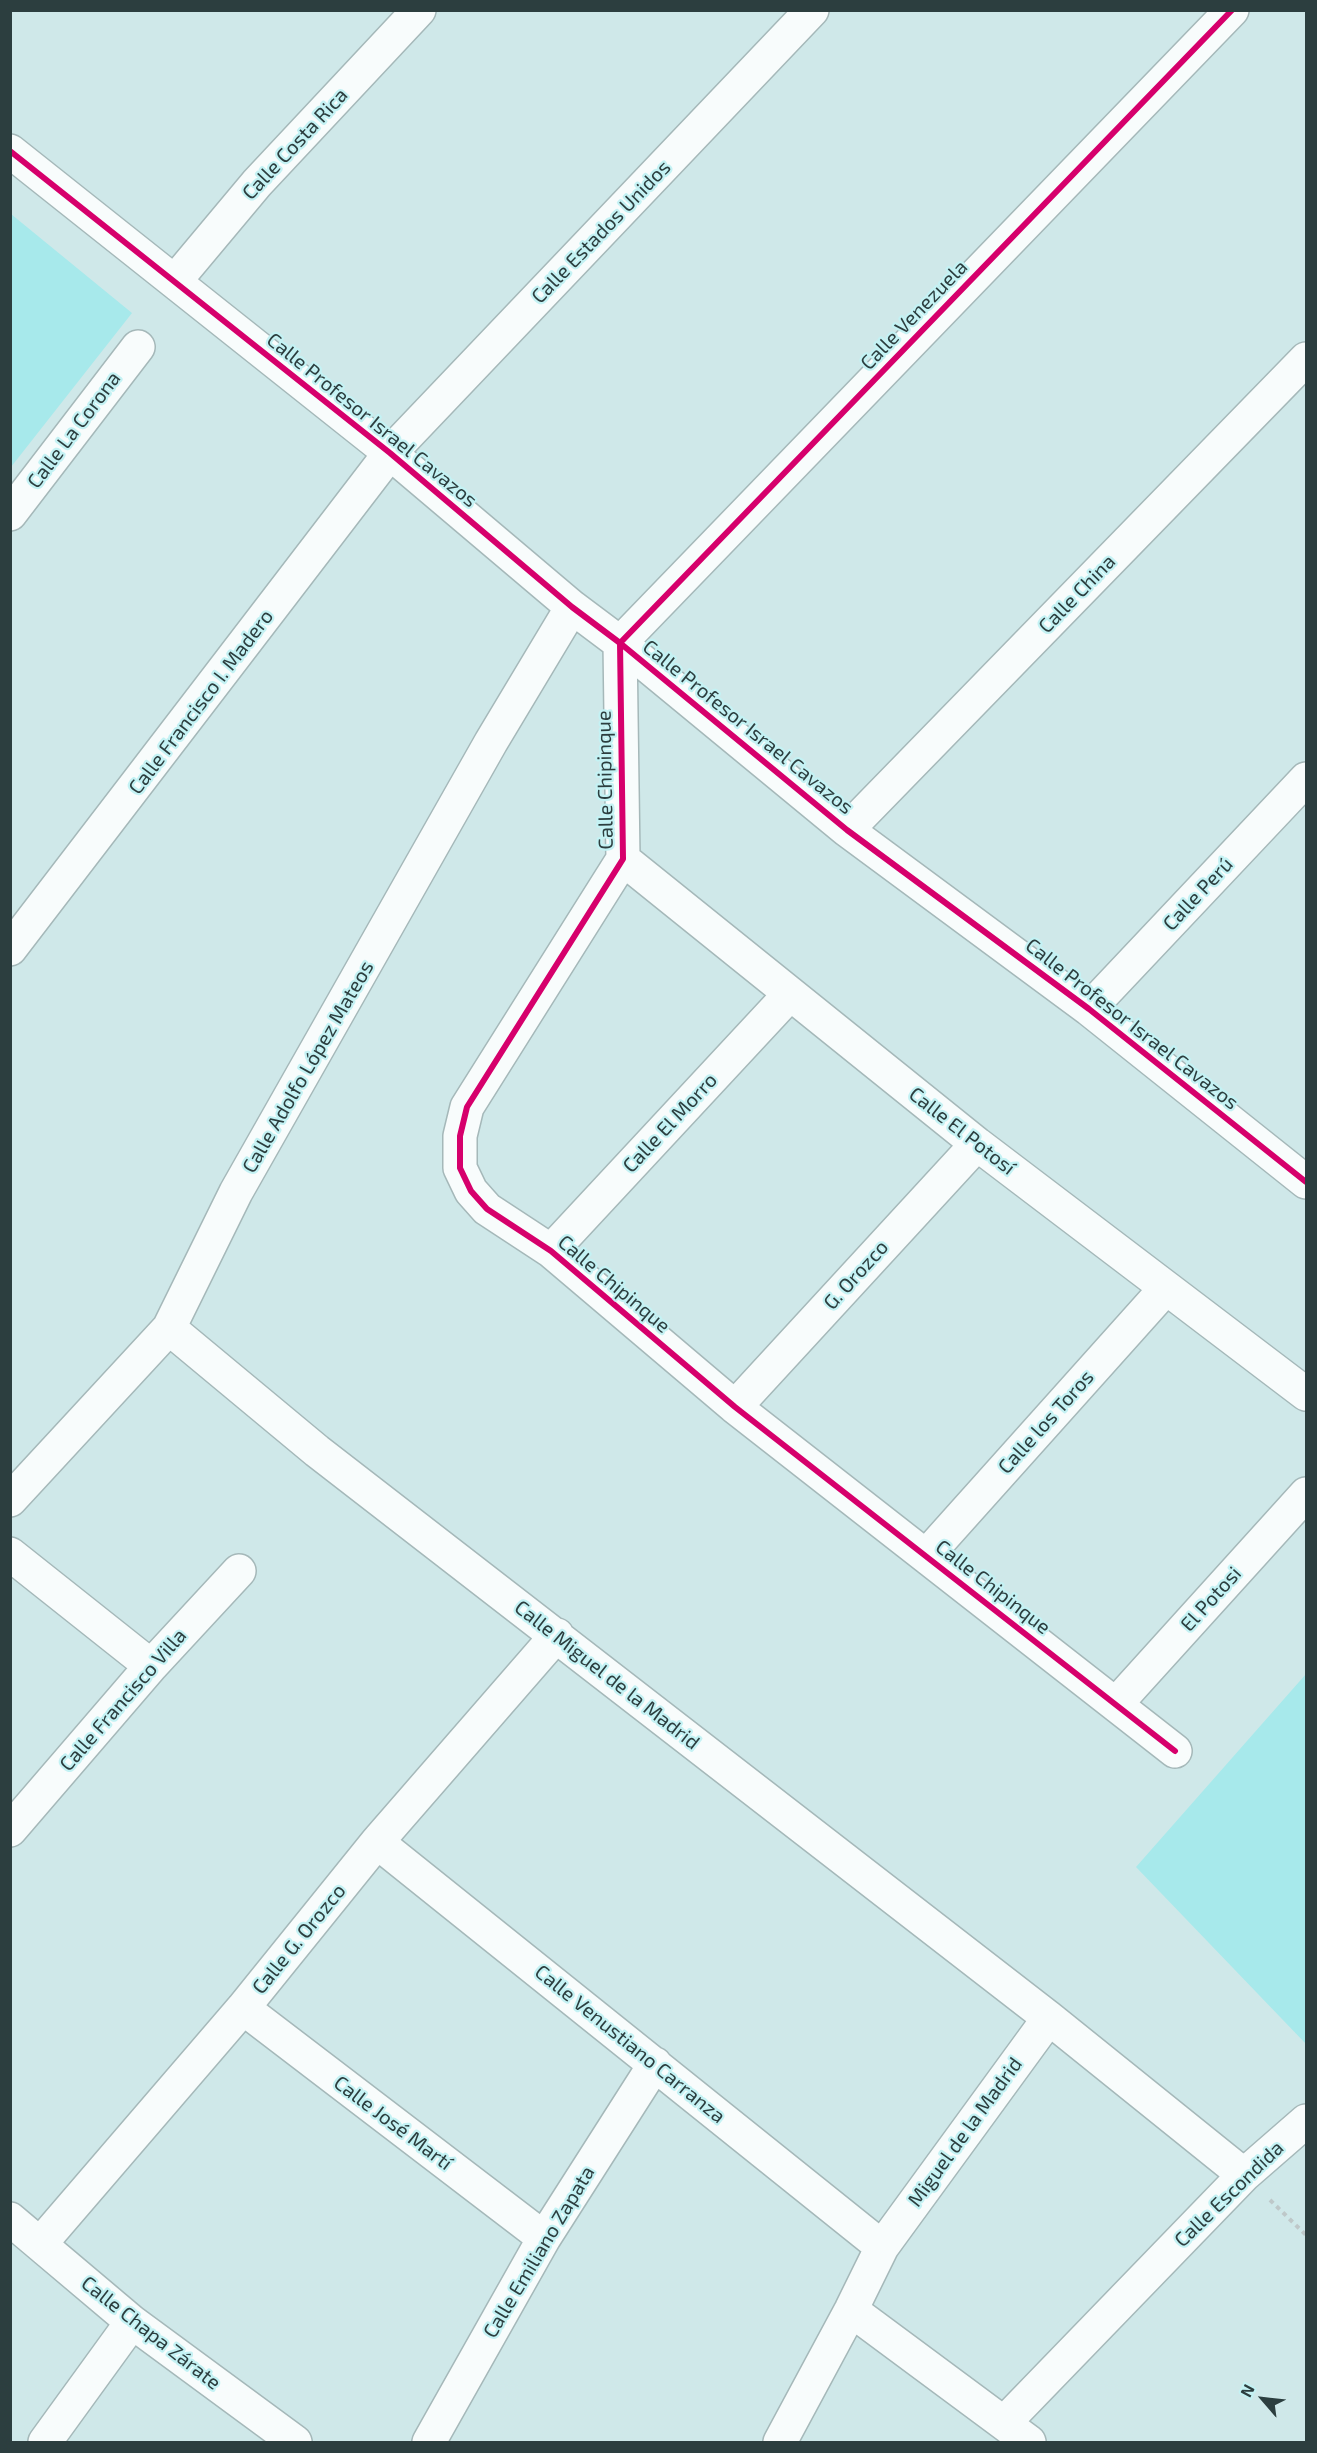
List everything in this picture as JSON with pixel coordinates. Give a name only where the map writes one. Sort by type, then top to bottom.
[{"type":"street","name":"Calle Costa Rica","points":[[175,280],[257,183],[419,10]]},
{"type":"street","name":"Calle Estados Unidos","points":[[390,453],[812,10]]},
{"type":"street","name":"Calle Venezuela","points":[[620,643],[1232,10]]},
{"type":"street","name":"Calle Profesor Israel Cavazos","points":[[10,150],[390,453],[572,607],[620,643],[847,830],[1089,1009],[1306,1182]]},
{"type":"street","name":"Calle La Corona","points":[[10,514],[138,347]]},
{"type":"street","name":"Calle China","points":[[847,830],[1306,359]]},
{"type":"street","name":"Calle Francisco I. Madero","points":[[10,950],[390,453]]},
{"type":"street","name":"Calle Adolfo López Mateos","points":[[10,1500],[168,1328],[236,1192],[491,742],[572,607]]},
{"type":"street","name":"Calle Chipinque","points":[[620,643],[623,859],[468,1107],[460,1136],[460,1168],[471,1191],[487,1209],[551,1251],[735,1407],[1175,1751]]},
{"type":"street","name":"Calle Perú","points":[[1089,1009],[1306,779]]},
{"type":"street","name":"Calle El Potosí","points":[[623,859],[976,1144],[1306,1394]]},
{"type":"street","name":"Calle El Morro","points":[[551,1251],[790,994]]},
{"type":"street","name":"G. Orozco","points":[[735,1407],[976,1144]]},
{"type":"street","name":"Calle los Toros","points":[[926,1556],[1166,1288]]},
{"type":"street","name":"Calle Miguel de la Madrid","points":[[168,1328],[317,1451],[1049,2018],[1244,2175]]},
{"type":"street","name":"El Potosi","points":[[1116,1704],[1306,1494]]},
{"type":"street","points":[[10,1554],[151,1666]]},
{"type":"street","name":"Calle Francisco Villa","points":[[10,1830],[151,1666],[239,1571]]},
{"type":"street","name":"Calle G. Orozco","points":[[41,2243],[243,2008],[377,1842],[557,1635]]},
{"type":"street","name":"Calle Venustiano Carranza","points":[[377,1842],[882,2247]]},
{"type":"street","name":"Calle José Martí","points":[[243,2008],[544,2238]]},
{"type":"street","name":"Miguel de la Madrid","points":[[780,2442],[882,2247],[1049,2018]]},
{"type":"street","name":"Calle Emiliano Zapata","points":[[429,2442],[544,2238],[655,2064]]},
{"type":"street","name":"Calle Escondida","points":[[1017,2433],[1152,2269],[1244,2175],[1306,2121]]},
{"type":"street","name":"Calle Chapa Zárate","points":[[10,2219],[132,2322],[295,2442]]},
{"type":"street","points":[[851,2310],[1017,2433]]},
{"type":"street","points":[[45,2442],[132,2322]]},
{"type":"path","points":[[1244,2175],[1306,2235]]},
{"type":"shaded area","points":[[11,214],[132,313],[11,467]]},
{"type":"shaded area","points":[[1306,1674],[1306,2044],[1136,1867]]},
{"type":"cycle path","points":[[1175,1751],[735,1407],[551,1251],[487,1209],[471,1191],[460,1168],[460,1136],[467,1107],[623,859],[620,643],[1232,10]]},
{"type":"cycle path","points":[[10,151],[390,453],[572,607],[620,643],[847,830],[1089,1009],[1306,1182]]}]
